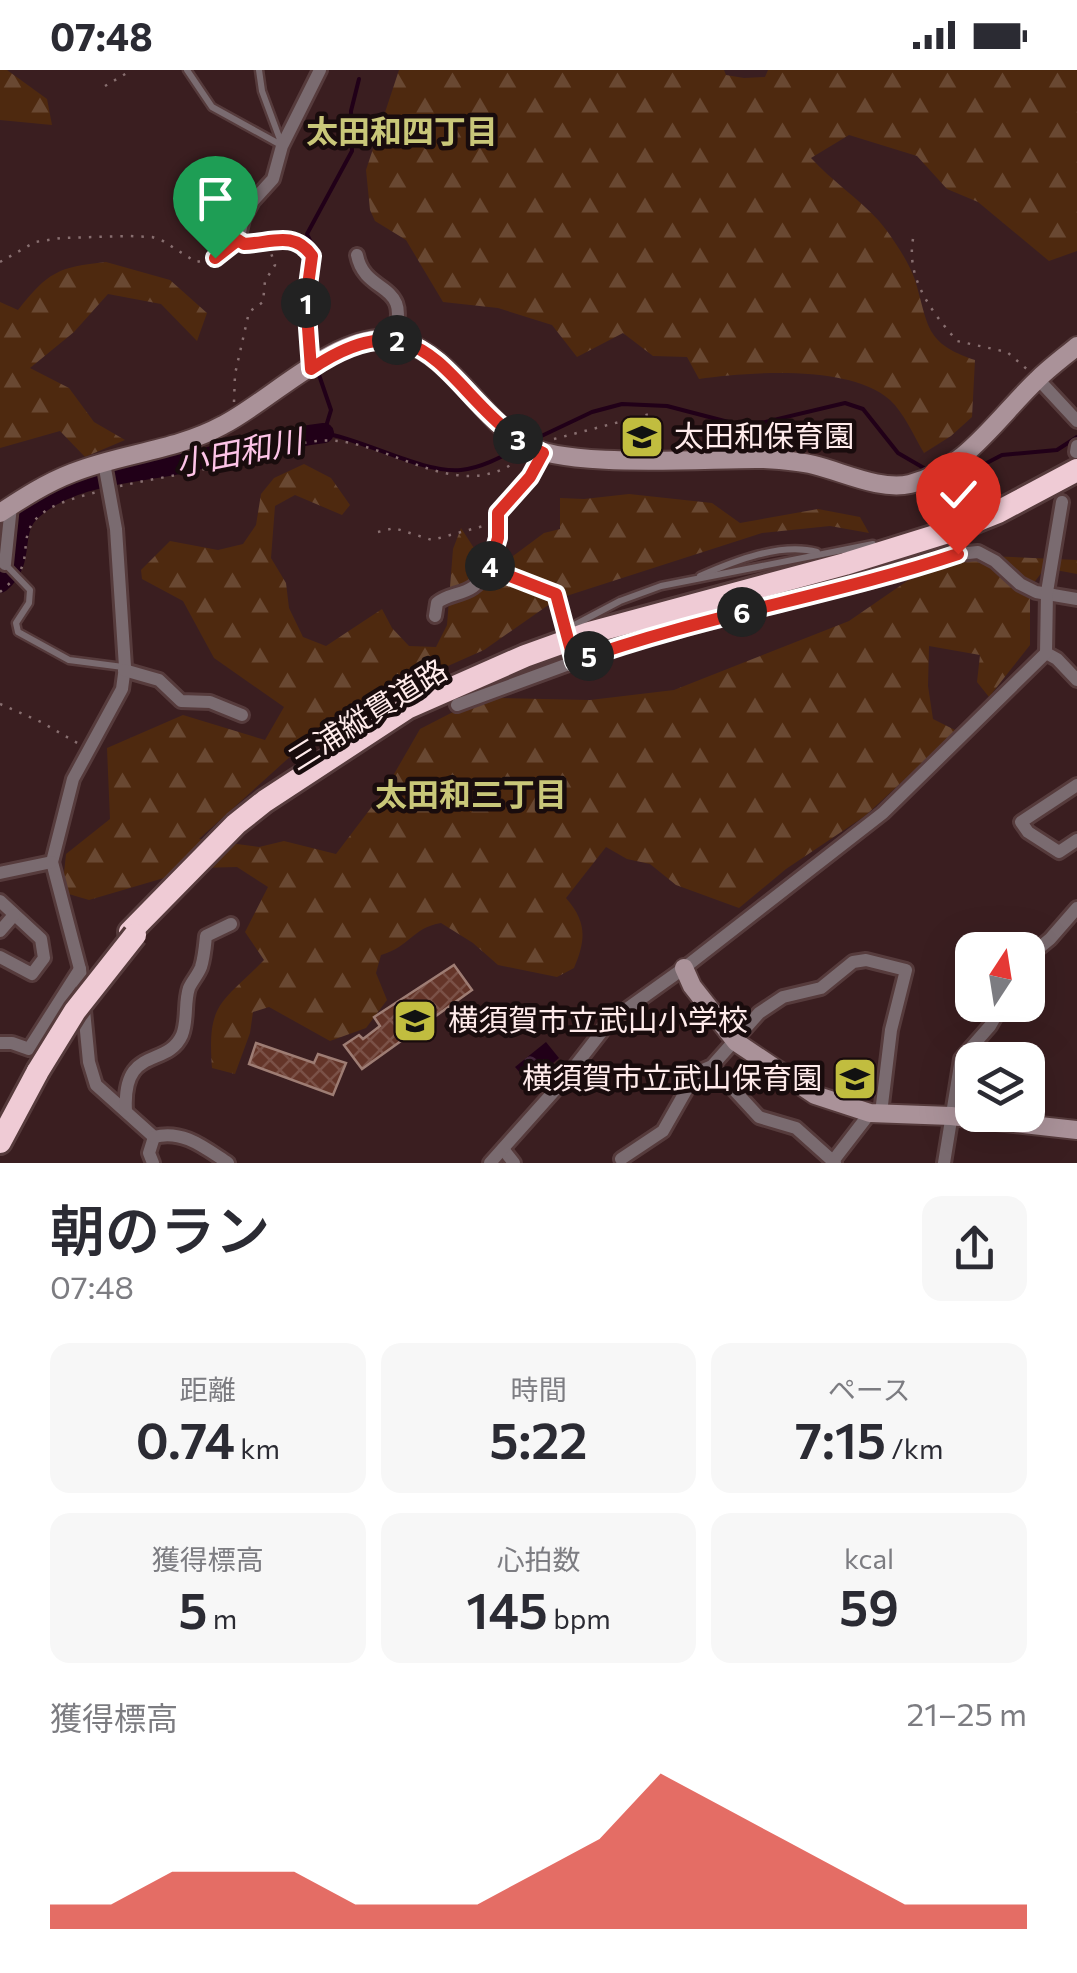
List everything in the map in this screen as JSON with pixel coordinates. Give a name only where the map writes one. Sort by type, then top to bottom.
[{"type":"highway","name":"三浦縦貫道路","points":[[0,1128],[77,998],[168,890],[265,800],[378,724],[455,696],[524,656],[590,633],[928,539],[1069,482]]},
{"type":"highway","name":"三浦縦貫道路","points":[[132,934],[234,840],[448,696],[591,638],[951,538],[1069,482]]},
{"type":"highway","name":"三浦縦貫道路","points":[[0,1142],[36,1070]]},
{"type":"street","points":[[311,369],[306,300],[312,256],[294,240],[244,244],[238,240],[243,219],[254,200],[274,180],[282,146],[320,70]]},
{"type":"street","points":[[356,256],[363,274],[393,296],[398,322],[392,340]]},
{"type":"street","points":[[5,564],[6,510],[40,487],[104,463],[188,442],[234,419],[349,345],[392,340],[411,343],[427,352],[502,426],[538,451],[587,459],[765,459],[808,464],[891,485],[910,484],[944,471],[1077,346]]},
{"type":"street","points":[[1038,379],[1077,421]]},
{"type":"street","points":[[436,616],[436,603],[472,588],[489,568],[498,538],[498,513],[530,477],[538,451]]},
{"type":"street","points":[[104,463],[116,528],[125,668],[122,688],[73,779],[52,862],[80,969],[89,1062],[96,1086],[154,1137]]},
{"type":"street","points":[[490,1163],[610,1021],[883,813],[1046,653],[1047,592],[1069,482]]},
{"type":"street","points":[[455,696],[623,644],[906,572],[958,554],[978,552],[995,561],[1020,584],[1077,598]]},
{"type":"street","points":[[1046,653],[1077,680]]},
{"type":"street","points":[[125,668],[159,680],[181,701],[210,702],[242,715]]},
{"type":"street","points":[[1077,784],[1021,822],[1028,832],[1060,852],[1077,840]]},
{"type":"street","points":[[0,873],[52,862]]},
{"type":"street","points":[[0,901],[41,938],[44,958],[32,974],[0,957]]},
{"type":"street","points":[[1045,943],[1077,908]]},
{"type":"street","points":[[0,931],[14,915]]},
{"type":"street","points":[[126,1111],[124,1087],[130,1075],[181,1038],[188,990],[200,970],[206,936],[232,924]]},
{"type":"street","points":[[41,938],[67,929]]},
{"type":"street","points":[[622,1159],[663,1130],[696,1072],[712,1066],[759,1013],[783,997],[821,988],[852,962],[866,960],[906,970],[875,1113],[834,1162],[796,1128],[759,1117],[712,1066]]},
{"type":"street","points":[[684,968],[692,986],[736,1042],[816,1095],[875,1113],[951,1116],[1077,1130]]},
{"type":"street","points":[[0,1043],[12,1042],[29,1049],[80,969]]},
{"type":"street","points":[[944,1163],[961,1058],[992,1022]]},
{"type":"street","points":[[154,1137],[168,1133],[192,1139],[228,1163]]},
{"type":"street","points":[[153,1163],[149,1153],[154,1137]]},
{"type":"street","points":[[503,1149],[514,1163]]},
{"type":"lane","points":[[188,70],[212,106],[282,146]]},
{"type":"lane","points":[[260,70],[262,92],[282,146]]},
{"type":"lane","points":[[455,696],[475,671],[559,634],[620,601],[660,586],[927,533],[1069,482]]},
{"type":"lane","points":[[5,564],[30,590],[29,603],[16,623],[18,632],[70,660],[125,668]]},
{"type":"path","points":[[105,86],[132,70]]},
{"type":"path","points":[[0,262],[35,242],[128,236],[152,237],[196,262],[206,262],[238,240]]},
{"type":"path","points":[[913,239],[910,256],[925,299],[957,340],[1007,352],[1038,379]]},
{"type":"path","points":[[234,419],[235,374],[250,312],[263,302],[265,280],[275,266],[267,242]]},
{"type":"path","points":[[0,592],[24,563],[29,530],[38,515],[74,498],[109,488],[322,440],[357,444],[433,472],[471,475],[505,470],[564,435],[650,414]]},
{"type":"path","points":[[378,532],[394,528],[432,540],[498,522]]},
{"type":"path","points":[[489,568],[556,594],[574,662]]},
{"type":"path","points":[[0,704],[90,751]]},
{"type":"green space","points":[[0,70],[7,70],[47,99],[52,125],[0,120]]},
{"type":"green space","points":[[399,70],[724,70],[726,75],[744,78],[765,77],[768,70],[1077,70],[1077,251],[1049,261],[978,202],[947,189],[917,156],[849,135],[811,158],[871,213],[894,241],[912,273],[937,339],[975,360],[972,417],[924,453],[890,400],[872,388],[850,381],[798,373],[699,379],[687,357],[653,356],[623,333],[577,357],[552,325],[498,308],[443,302],[406,240],[375,221],[370,210],[366,170]]},
{"type":"green space","points":[[106,262],[170,280],[207,313],[197,341],[161,304],[108,294],[74,332],[30,368],[69,388],[94,422],[125,440],[85,457],[60,431],[0,448],[0,302],[18,310],[55,274]]},
{"type":"green space","points":[[304,464],[331,478],[350,505],[342,515],[295,495],[275,506],[271,558],[286,583],[289,608],[303,637],[326,646],[382,609],[392,628],[409,646],[436,647],[447,625],[453,549],[461,528],[490,573],[544,533],[560,529],[560,498],[629,494],[712,503],[740,523],[818,509],[860,517],[869,533],[830,526],[762,533],[557,599],[484,650],[335,716],[199,839],[259,847],[284,841],[336,854],[386,788],[420,729],[453,712],[497,698],[590,700],[674,690],[849,621],[939,559],[989,556],[1077,560],[1077,574],[1045,568],[1030,588],[1030,645],[989,697],[977,682],[980,655],[929,646],[928,686],[933,719],[957,731],[865,816],[786,869],[739,908],[676,885],[650,864],[627,859],[606,847],[566,898],[581,923],[581,949],[574,968],[557,977],[498,965],[441,923],[431,925],[381,955],[376,973],[387,1000],[366,1028],[330,1041],[269,1007],[253,1012],[235,1074],[212,1068],[212,1029],[227,996],[264,960],[245,932],[268,887],[237,867],[198,868],[89,900],[62,892],[66,854],[110,819],[107,748],[183,715],[265,740],[284,707],[214,658],[183,601],[142,579],[141,570],[170,541],[218,550],[243,544],[256,525],[261,494],[274,478]]},
{"type":"water","points":[[546,1042],[559,1058],[529,1083],[515,1067]]},
{"type":"building","points":[[454,965],[472,990],[362,1069],[344,1045],[359,1035],[363,1039],[380,1026],[374,1017]]},
{"type":"building","points":[[256,1043],[314,1063],[318,1054],[346,1063],[333,1095],[249,1064]]},
{"type":"waterway","points":[[316,253],[307,234],[352,151],[351,111],[359,79]]},
{"type":"waterway","points":[[313,312],[317,267]]},
{"type":"waterway","name":"小田和川","points":[[318,372],[331,410],[324,433],[446,470],[477,467],[520,447]]},
{"type":"waterway","name":"小田和川","points":[[533,440],[592,412],[622,404],[667,406],[736,424],[761,423],[845,403],[863,409],[898,453],[929,471]]},
{"type":"waterway","name":"小田和川","points":[[0,583],[13,564],[25,518],[68,488],[107,476],[324,433]]},
{"type":"waterway","name":"小田和川","points":[[941,478],[960,477],[1002,455],[1057,450],[1077,437]]},
{"type":"place","name":"太田和保育園","points":[[642,437]]},
{"type":"place","name":"横須賀市立武山小学校","points":[[415,1021]]},
{"type":"place","name":"横須賀市立武山保育園","points":[[855,1079]]},
{"type":"district","name":"太田和四丁目","points":[[402,132]]},
{"type":"district","name":"太田和三丁目","points":[[471,795]]},
{"type":"route","points":[[215,258],[238,240],[244,244],[294,240],[303,244],[312,256],[306,300],[311,369],[349,345],[366,340],[387,338],[411,343],[442,365],[523,444],[543,453],[530,477],[498,513],[498,538],[489,568],[556,594],[574,662],[623,644],[906,572],[958,554]]}]
